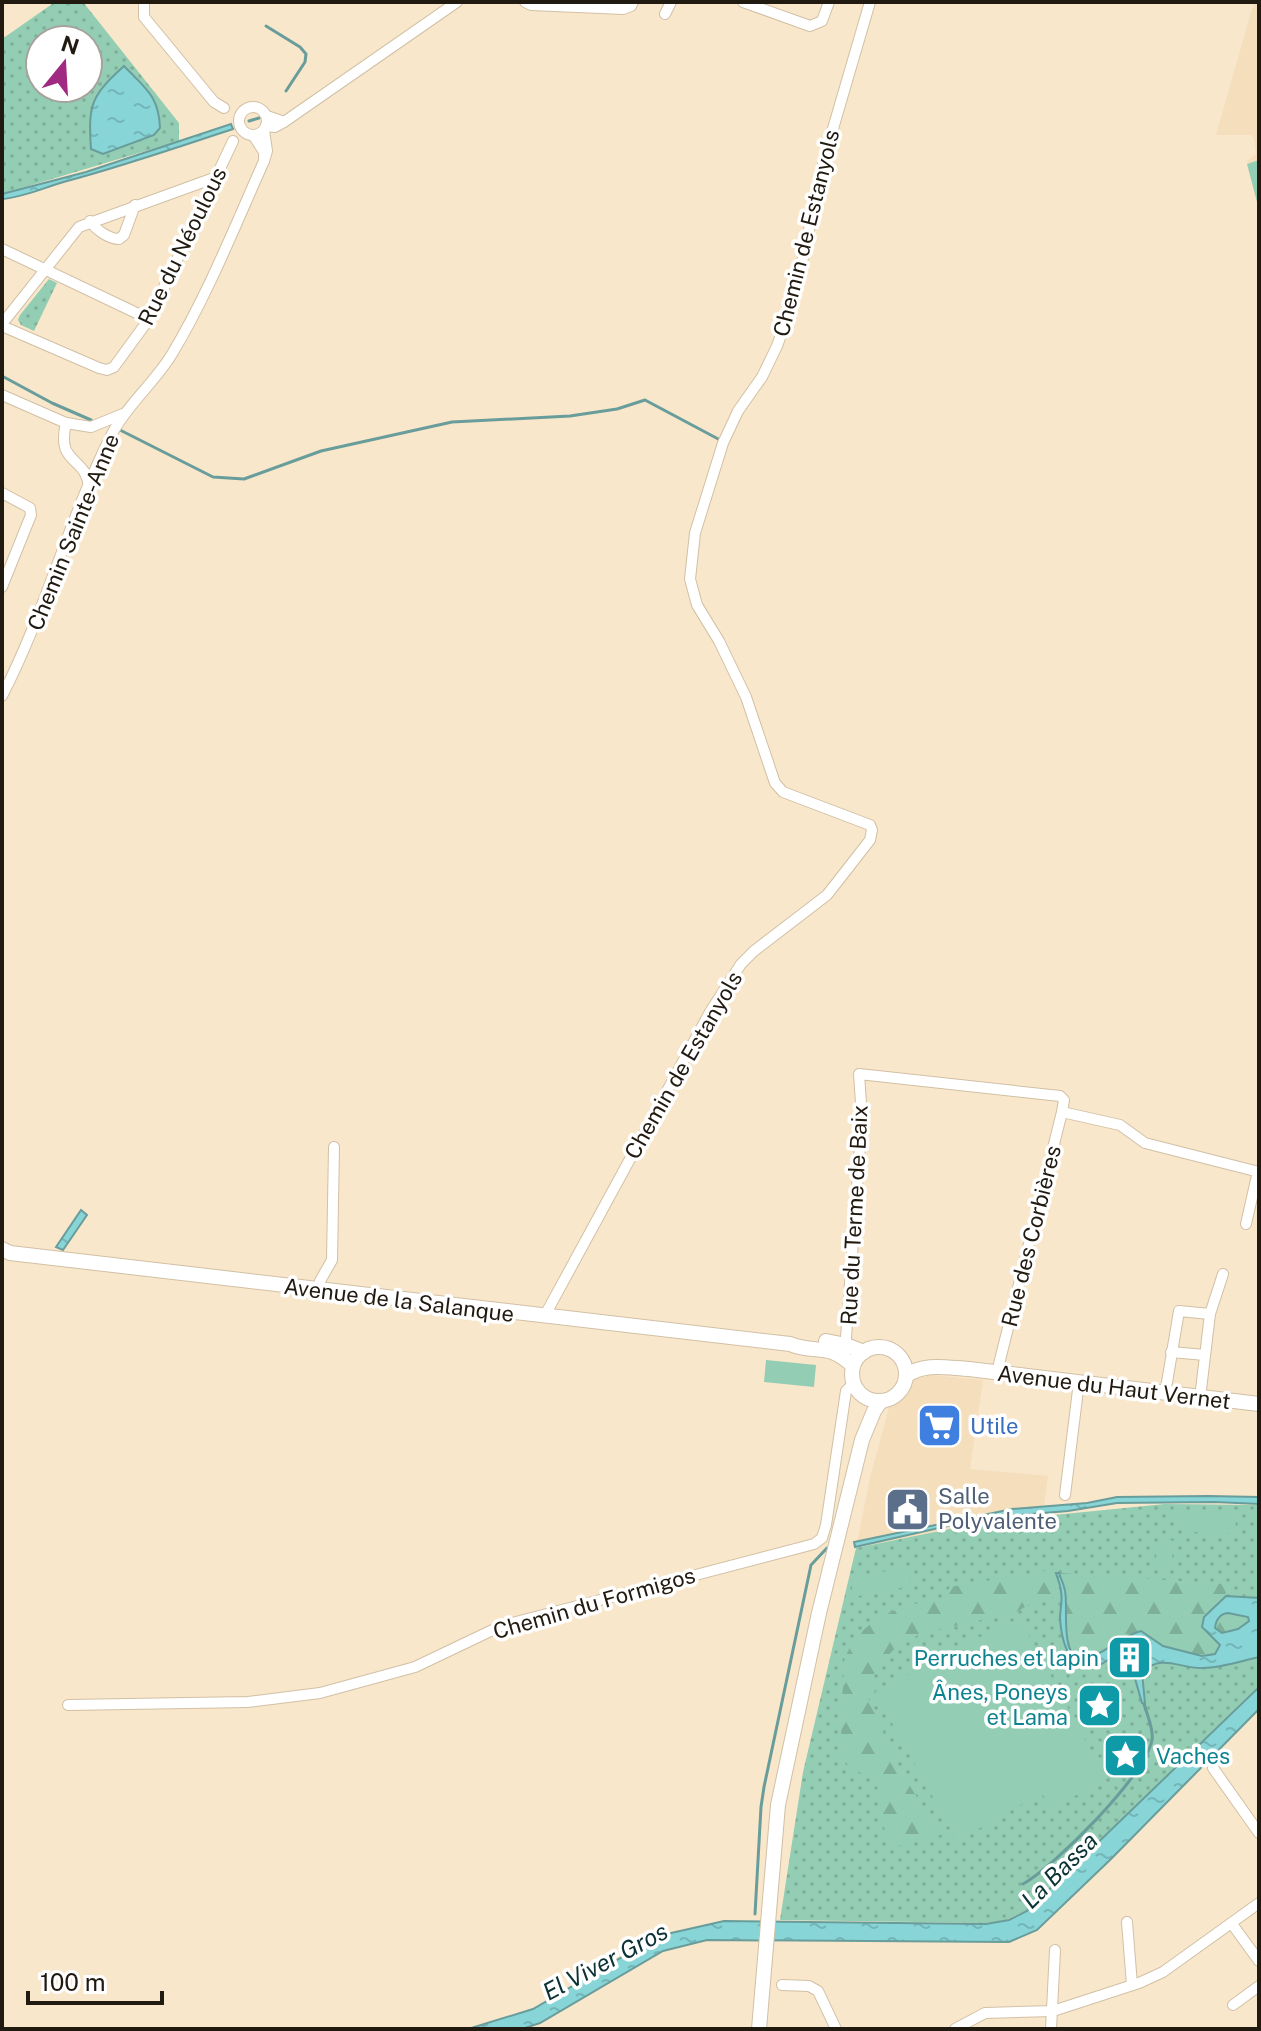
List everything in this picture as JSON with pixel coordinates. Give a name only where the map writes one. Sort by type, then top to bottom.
[{"type":"main road","name":"Avenue de la Salanque","points":[[5,1252],[790,1344],[814,1340],[848,1356]]},
{"type":"main road","points":[[857,1389],[874,1401],[897,1394],[906,1376],[901,1359],[880,1347],[848,1356],[857,1389],[862,1440]]},
{"type":"main road","name":"Avenue du Haut Vernet","points":[[901,1359],[930,1358],[969,1369]]},
{"type":"main road","name":"Avenue du Haut Vernet","points":[[906,1376],[928,1367],[969,1369],[1259,1404]]},
{"type":"main road","points":[[759,2029],[778,1805],[862,1440],[881,1401]]},
{"type":"street","points":[[144,2],[144,17],[214,102],[244,125],[264,152],[264,161]]},
{"type":"street","points":[[244,125],[266,124],[275,127],[284,122],[457,2]]},
{"type":"street","points":[[525,2],[531,5],[623,9],[633,2]]},
{"type":"street","points":[[665,14],[671,2]]},
{"type":"street","points":[[743,2],[810,26],[822,21],[829,2]]},
{"type":"street","name":"Chemin de Estanyols","points":[[544,1317],[703,1025],[741,964],[827,895],[870,840],[870,825],[783,792],[775,783],[746,697],[719,641],[697,605],[690,579],[695,533],[723,443],[738,411],[762,377],[794,299],[825,156],[870,2]]},
{"type":"street","points":[[244,125],[252,106],[261,109],[266,124]]},
{"type":"street","name":"Chemin Sainte-Anne","points":[[2,696],[27,646],[66,538],[123,414],[169,359],[186,331],[264,161],[267,151],[266,124]]},
{"type":"street","name":"Rue du Néoulous","points":[[2,325],[107,370],[114,367],[149,319],[214,178],[244,125]]},
{"type":"street","points":[[2,325],[79,227],[214,178]]},
{"type":"street","points":[[199,183],[206,197]]},
{"type":"street","points":[[90,221],[94,227],[119,239],[124,235],[135,205]]},
{"type":"street","points":[[2,249],[149,319]]},
{"type":"street","points":[[2,395],[66,423],[91,427],[123,414]]},
{"type":"street","points":[[66,423],[62,439],[65,452],[87,475],[89,489]]},
{"type":"street","points":[[2,493],[30,508],[31,515],[7,559],[2,587]]},
{"type":"street","name":"Rue du Terme de Baix","points":[[848,1356],[862,1118],[859,1074],[1060,1096],[1063,1106]]},
{"type":"street","points":[[1063,1106],[1120,1125],[1145,1143],[1258,1171],[1246,1224]]},
{"type":"street","name":"Rue des Corbières","points":[[997,1372],[1063,1106]]},
{"type":"street","points":[[319,1290],[320,1281],[332,1260],[334,1147]]},
{"type":"street","points":[[1200,1398],[1210,1314],[1223,1274]]},
{"type":"street","points":[[1165,1394],[1179,1311],[1210,1314]]},
{"type":"street","points":[[1171,1352],[1205,1355]]},
{"type":"street","points":[[1065,1495],[1079,1382]]},
{"type":"street","name":"Chemin du Formigos","points":[[68,1705],[248,1702],[320,1693],[415,1667],[501,1626],[814,1544],[822,1538],[826,1525],[846,1391],[857,1389]]},
{"type":"street","points":[[1213,1768],[1259,1833]]},
{"type":"street","points":[[955,2029],[985,2013],[1053,2011],[1132,1985],[1163,1972],[1259,1903]]},
{"type":"street","points":[[1127,1922],[1132,1985]]},
{"type":"street","points":[[1232,1924],[1259,1961]]},
{"type":"street","points":[[1051,2029],[1055,1950]]},
{"type":"street","points":[[782,1985],[809,1986],[818,1991],[836,2029]]},
{"type":"street","points":[[1233,2005],[1259,1986]]},
{"type":"shaded area","points":[[1254,2],[1259,2],[1257,202],[1247,161],[1256,154],[1254,138],[1250,135],[1216,135]]},
{"type":"shaded area","points":[[919,1374],[983,1380],[970,1469],[1048,1476],[1044,1506],[984,1522],[856,1548],[870,1478],[890,1404]]},
{"type":"green space","points":[[55,2],[83,2],[100,24],[24,24],[24,104],[104,104],[104,28],[179,123],[179,141],[2,194],[2,39]]},
{"type":"green space","points":[[1259,160],[1259,201],[1257,202],[1247,164]]},
{"type":"green space","points":[[49,279],[57,283],[34,331],[21,325],[18,320]]},
{"type":"green space","points":[[766,1360],[816,1365],[814,1387],[764,1382]]},
{"type":"green space","points":[[1165,1504],[1259,1505],[1259,1686],[1026,1911],[1006,1920],[987,1923],[780,1920],[803,1772],[856,1548],[984,1522]]},
{"type":"green space","points":[[1186,1511],[1227,1512],[1234,1517],[1236,1526],[1227,1534],[1193,1531],[1177,1524],[1176,1517]]},
{"type":"green space","points":[[1158,1540],[1174,1541],[1171,1568],[1168,1570],[1155,1567]]},
{"type":"green space","points":[[907,1567],[911,1586],[854,1597],[850,1578]]},
{"type":"green space","points":[[1056,1569],[1060,1596],[1036,1601],[1016,1612],[942,1629],[929,1628],[892,1651],[872,1676],[867,1695],[901,1772],[941,1835],[897,1846],[880,1822],[885,1801],[873,1780],[840,1761],[844,1661],[851,1646],[859,1634],[883,1616],[911,1605],[942,1599],[950,1587]]},
{"type":"green space","points":[[1059,1573],[1225,1584],[1226,1596],[1209,1611],[1220,1645],[1218,1652],[1202,1656],[1163,1646],[1141,1631],[1091,1657],[1078,1657],[1074,1655],[1064,1620],[1065,1591]]},
{"type":"green space","points":[[1225,1613],[1248,1617],[1249,1621],[1238,1629],[1222,1633],[1215,1628],[1219,1616]]},
{"type":"green space","points":[[1020,1618],[1106,1779],[1051,1809],[1042,1793],[957,1841],[875,1692]]},
{"type":"water","points":[[124,66],[154,100],[160,128],[154,135],[103,154],[91,149],[91,111],[93,104],[104,104],[104,85]]},
{"type":"water","points":[[231,124],[233,129],[27,194],[2,199],[2,194],[86,172]]},
{"type":"water","points":[[81,1210],[87,1215],[63,1250],[56,1247]]},
{"type":"water","points":[[1117,1497],[1259,1497],[1259,1504],[1117,1503],[1068,1511],[983,1518],[855,1547],[854,1542],[1012,1509],[1087,1503]]},
{"type":"water","points":[[1056,1573],[1059,1573],[1065,1591],[1069,1645],[1073,1654],[1080,1658],[1096,1655],[1141,1631],[1163,1646],[1202,1656],[1215,1654],[1220,1645],[1202,1627],[1204,1617],[1226,1596],[1259,1598],[1259,1657],[1210,1668],[1164,1663],[1150,1666],[1142,1672],[1145,1704],[1142,1703],[1134,1675],[1140,1654],[1137,1646],[1124,1649],[1091,1667],[1076,1663],[1071,1657],[1062,1634],[1062,1595]],"holes":[[[1225,1614],[1248,1617],[1249,1621],[1238,1629],[1222,1633],[1215,1628],[1218,1618]]]},
{"type":"water","points":[[1259,1687],[1259,1709],[1037,1930],[1009,1942],[707,1940],[663,1951],[540,2023],[522,2029],[468,2029],[533,2009],[658,1936],[724,1921],[986,1924],[1009,1920],[1027,1911]]},
{"type":"waterway","points":[[266,26],[306,54],[305,62],[286,91]]},
{"type":"waterway","points":[[249,121],[259,118]]},
{"type":"waterway","points":[[2,376],[91,420]]},
{"type":"waterway","points":[[120,430],[213,477],[244,479],[321,451],[452,422],[570,416],[617,409],[645,400],[722,441]]},
{"type":"waterway","points":[[755,1914],[764,1787],[811,1565],[827,1548]]},
{"type":"waterway","name":"La Bassa","points":[[1023,1884],[1076,1840],[1134,1775],[1152,1740],[1144,1704]]},
{"type":"place","name":"Utile","points":[[939,1426]]},
{"type":"place","name":"Salle Polyvalente","points":[[907,1509]]},
{"type":"place","name":"Perruches et lapin","points":[[1130,1658]]},
{"type":"place","name":"Ânes, Poneys et Lama","points":[[1099,1705]]},
{"type":"place","name":"Vaches","points":[[1125,1756]]},
{"type":"water label","name":"El Viver Gros","points":[[605,1961]]}]
